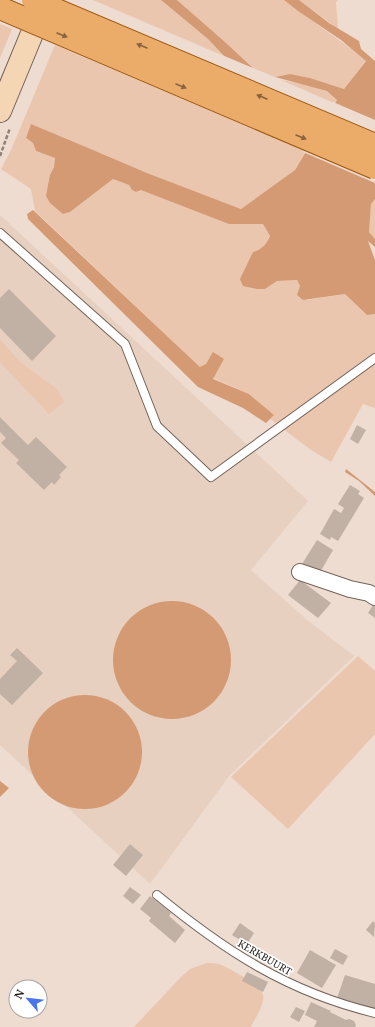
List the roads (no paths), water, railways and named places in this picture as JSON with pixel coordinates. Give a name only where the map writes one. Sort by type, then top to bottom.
[{"type":"main road","points":[[33,0],[375,145]]},
{"type":"main road","points":[[0,8],[375,168]]},
{"type":"street","points":[[0,111],[46,0]]},
{"type":"street","points":[[300,572],[350,589],[369,593],[375,597]]},
{"type":"lane","points":[[0,233],[125,344],[157,426],[211,477],[375,358]]},
{"type":"lane","name":"KERKBUURT","points":[[157,895],[215,940],[270,974],[303,990],[332,1001],[375,1013]]}]
